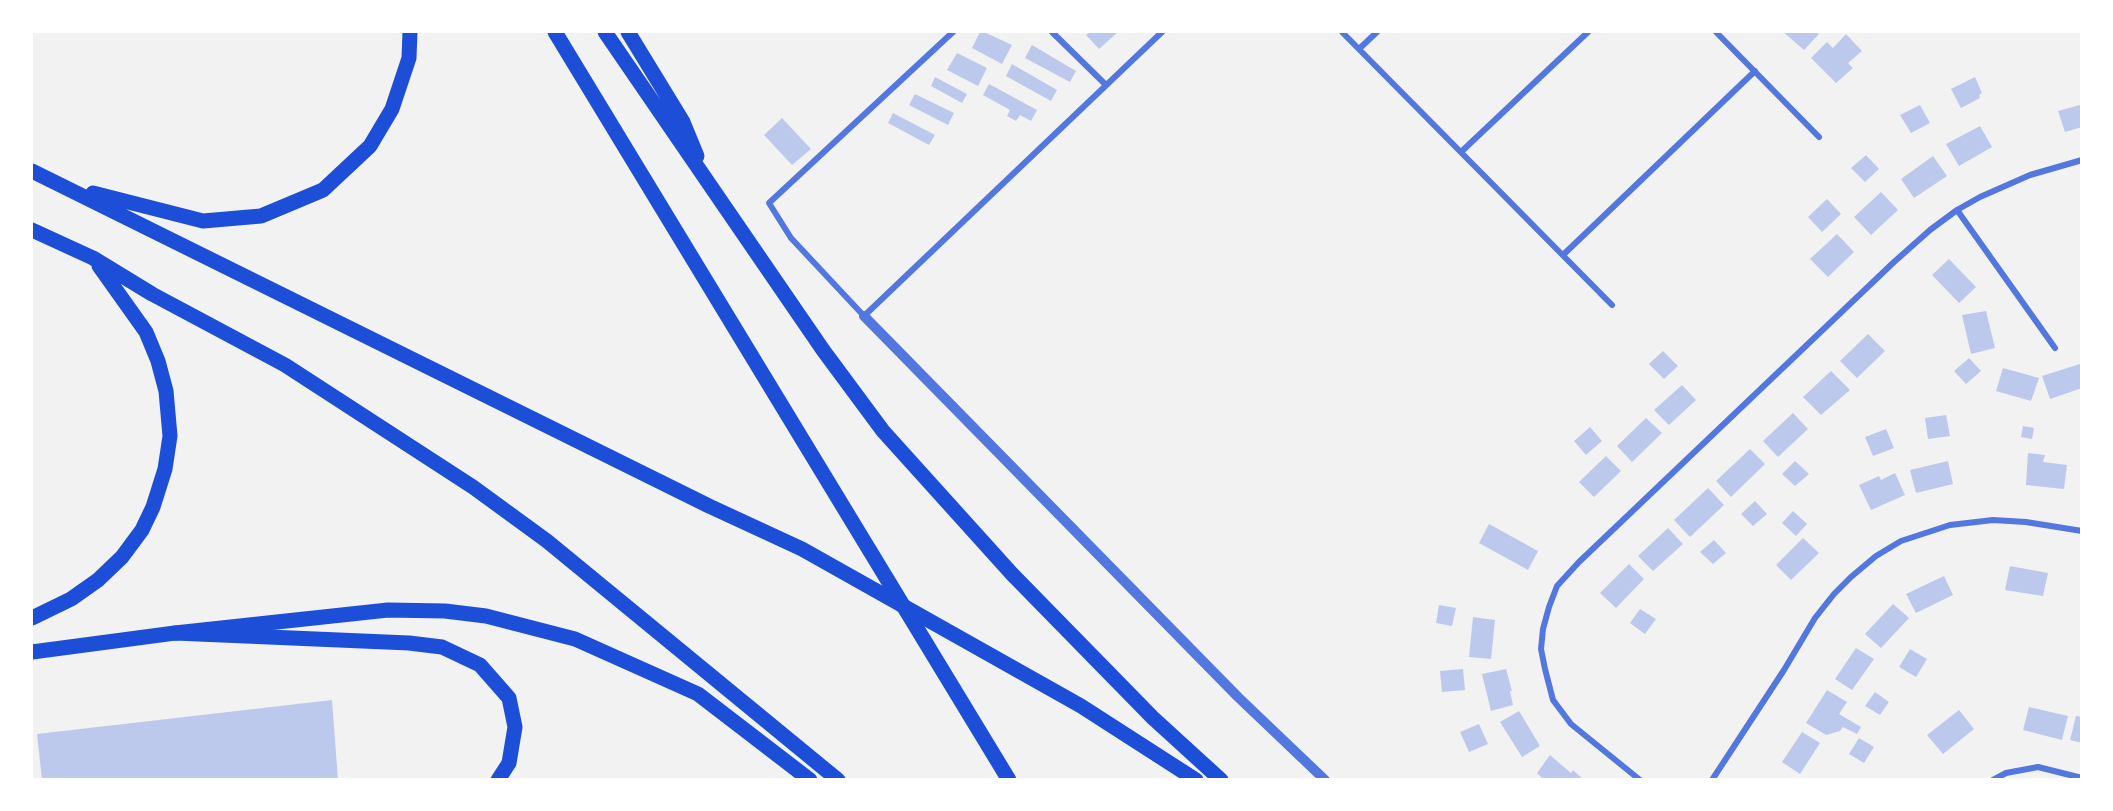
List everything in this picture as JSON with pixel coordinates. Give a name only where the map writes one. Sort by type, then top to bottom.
[{"type":"main road","points":[[57,183],[203,221],[261,216],[322,190],[370,146],[392,109],[409,58],[410,32]]},
{"type":"main road","points":[[555,32],[1009,780]]},
{"type":"main road","points":[[605,32],[836,369],[883,431],[1012,574],[1153,717],[1221,780]]},
{"type":"main road","points":[[628,32],[683,122],[710,186]]},
{"type":"main road","points":[[32,171],[710,506],[802,549],[1081,706],[1196,780]]},
{"type":"main road","points":[[32,230],[93,258],[152,294],[285,365],[472,487],[547,541],[838,780]]},
{"type":"main road","points":[[32,618],[71,599],[98,580],[122,557],[142,530],[153,507],[165,469],[170,436],[166,391],[158,361],[146,332],[93,258]]},
{"type":"main road","points":[[32,652],[176,633],[388,610],[445,611],[486,616],[575,639],[698,694],[810,780]]},
{"type":"main road","points":[[176,633],[442,647],[480,665],[509,698],[515,727],[509,763],[498,780]]},
{"type":"street","points":[[952,32],[769,202],[792,238],[864,316],[1238,697],[1325,780]]},
{"type":"street","points":[[1052,32],[1106,86]]},
{"type":"street","points":[[864,316],[1162,32]]},
{"type":"street","points":[[1342,32],[1612,305]]},
{"type":"street","points":[[1359,49],[1377,32]]},
{"type":"street","points":[[1461,152],[1588,32]]},
{"type":"street","points":[[1716,32],[1819,137]]},
{"type":"street","points":[[1563,255],[1755,71]]},
{"type":"street","points":[[1640,780],[1570,724],[1553,700],[1541,649],[1543,629],[1557,586],[1579,562],[1893,262],[1957,210],[2030,175],[2082,160]]},
{"type":"street","points":[[1957,210],[2055,348]]},
{"type":"street","points":[[1712,780],[1815,618],[1834,594],[1876,556],[1901,541],[1950,525],[1993,520],[2026,522],[2082,531]]},
{"type":"street","points":[[1993,780],[2006,772],[2038,767],[2082,778]]},
{"type":"building","points":[[980,32],[1012,45],[1002,64],[972,48]]},
{"type":"building","points":[[1090,32],[1118,32],[1099,49],[1086,35]]},
{"type":"building","points":[[1783,32],[1816,32],[1819,34],[1804,50]]},
{"type":"building","points":[[1846,34],[1862,51],[1848,63],[1853,68],[1836,83],[1811,58],[1827,42],[1833,48]]},
{"type":"building","points":[[1032,45],[1076,71],[1070,82],[1025,58]]},
{"type":"building","points":[[957,53],[987,68],[978,86],[947,70]]},
{"type":"building","points":[[1012,64],[1057,90],[1051,101],[1006,76]]},
{"type":"building","points":[[935,77],[967,94],[962,103],[931,86]]},
{"type":"building","points":[[1975,77],[1982,93],[1979,95],[1980,98],[1961,108],[1951,89]]},
{"type":"building","points":[[989,84],[1037,110],[1031,121],[1020,115],[1016,121],[1007,116],[1010,110],[983,95]]},
{"type":"building","points":[[915,94],[954,113],[948,125],[909,105]]},
{"type":"building","points":[[1920,105],[1930,123],[1911,133],[1900,115]]},
{"type":"building","points":[[2080,105],[2082,127],[2065,132],[2058,111]]},
{"type":"building","points":[[893,113],[935,135],[929,145],[888,123]]},
{"type":"building","points":[[782,118],[811,149],[792,165],[764,135]]},
{"type":"building","points":[[1980,126],[1992,147],[1959,166],[1946,144]]},
{"type":"building","points":[[1866,155],[1879,169],[1865,182],[1851,168]]},
{"type":"building","points":[[1933,156],[1947,176],[1914,198],[1901,179]]},
{"type":"building","points":[[1881,192],[1898,210],[1871,235],[1854,217]]},
{"type":"building","points":[[1827,199],[1841,214],[1822,232],[1808,217]]},
{"type":"building","points":[[1837,234],[1854,252],[1828,277],[1810,259]]},
{"type":"building","points":[[1949,259],[1976,287],[1959,303],[1932,275]]},
{"type":"building","points":[[1986,311],[1995,348],[1971,354],[1962,315]]},
{"type":"building","points":[[1868,334],[1885,351],[1857,378],[1840,361]]},
{"type":"building","points":[[1663,351],[1678,366],[1664,379],[1649,364]]},
{"type":"building","points":[[1969,358],[1981,371],[1966,384],[1954,371]]},
{"type":"building","points":[[2080,364],[2082,388],[2050,399],[2042,376]]},
{"type":"building","points":[[2003,368],[2039,378],[2031,401],[1996,391]]},
{"type":"building","points":[[1831,371],[1850,390],[1821,415],[1803,397]]},
{"type":"building","points":[[1682,385],[1696,400],[1669,425],[1654,410]]},
{"type":"building","points":[[1793,413],[1808,429],[1778,457],[1763,441]]},
{"type":"building","points":[[1946,415],[1950,436],[1928,439],[1925,418]]},
{"type":"building","points":[[1646,418],[1662,433],[1632,462],[1617,446]]},
{"type":"building","points":[[2023,426],[2034,428],[2032,439],[2021,437]]},
{"type":"building","points":[[1590,427],[1602,441],[1586,455],[1574,441]]},
{"type":"building","points":[[1886,429],[1894,448],[1873,456],[1865,437]]},
{"type":"building","points":[[1750,449],[1765,464],[1731,497],[1716,481]]},
{"type":"building","points":[[2028,453],[2045,455],[2043,462],[2067,465],[2064,489],[2026,485]]},
{"type":"building","points":[[1606,456],[1621,471],[1594,497],[1579,482]]},
{"type":"building","points":[[1795,461],[1809,474],[1795,486],[1782,474]]},
{"type":"building","points":[[1948,461],[1953,484],[1916,493],[1910,470]]},
{"type":"building","points":[[1895,473],[1905,495],[1871,510],[1859,485],[1879,476],[1881,480]]},
{"type":"building","points":[[1708,488],[1724,505],[1690,537],[1674,520]]},
{"type":"building","points":[[1755,501],[1767,514],[1753,526],[1741,514]]},
{"type":"building","points":[[1793,511],[1807,524],[1796,536],[1782,523]]},
{"type":"building","points":[[1489,524],[1538,551],[1528,570],[1479,543]]},
{"type":"building","points":[[1668,528],[1683,544],[1653,571],[1638,556]]},
{"type":"building","points":[[1803,538],[1819,553],[1791,580],[1776,565]]},
{"type":"building","points":[[1714,540],[1726,553],[1713,564],[1700,552]]},
{"type":"building","points":[[1629,564],[1644,579],[1616,608],[1600,593]]},
{"type":"building","points":[[2010,566],[2048,573],[2043,596],[2005,590]]},
{"type":"building","points":[[1944,576],[1953,595],[1916,613],[1906,594]]},
{"type":"building","points":[[1893,604],[1909,618],[1881,648],[1865,634]]},
{"type":"building","points":[[1439,605],[1456,608],[1452,626],[1436,623]]},
{"type":"building","points":[[1640,609],[1656,619],[1645,634],[1630,623]]},
{"type":"building","points":[[1473,617],[1495,620],[1491,659],[1469,657]]},
{"type":"building","points":[[1856,648],[1874,659],[1852,690],[1835,679]]},
{"type":"building","points":[[1910,649],[1927,659],[1916,677],[1899,667]]},
{"type":"building","points":[[1463,669],[1465,690],[1442,692],[1440,671]]},
{"type":"building","points":[[1506,669],[1513,705],[1491,711],[1482,674]]},
{"type":"building","points":[[1827,690],[1847,702],[1839,714],[1861,727],[1857,734],[1843,727],[1840,731],[1826,735],[1806,723]]},
{"type":"building","points":[[1875,692],[1889,702],[1880,715],[1865,706]]},
{"type":"building","points":[[332,700],[338,780],[42,780],[37,734]]},
{"type":"building","points":[[2029,707],[2068,716],[2062,740],[2023,730]]},
{"type":"building","points":[[1959,710],[1974,729],[1943,754],[1927,735]]},
{"type":"building","points":[[1519,711],[1540,746],[1522,757],[1500,722]]},
{"type":"building","points":[[2076,716],[2082,717],[2082,743],[2070,740]]},
{"type":"building","points":[[1479,724],[1488,744],[1469,752],[1460,732]]},
{"type":"building","points":[[1802,732],[1820,743],[1800,774],[1782,762]]},
{"type":"building","points":[[1859,738],[1874,747],[1864,763],[1849,754]]},
{"type":"building","points":[[1550,755],[1571,773],[1573,770],[1584,780],[1544,780],[1537,773]]}]
